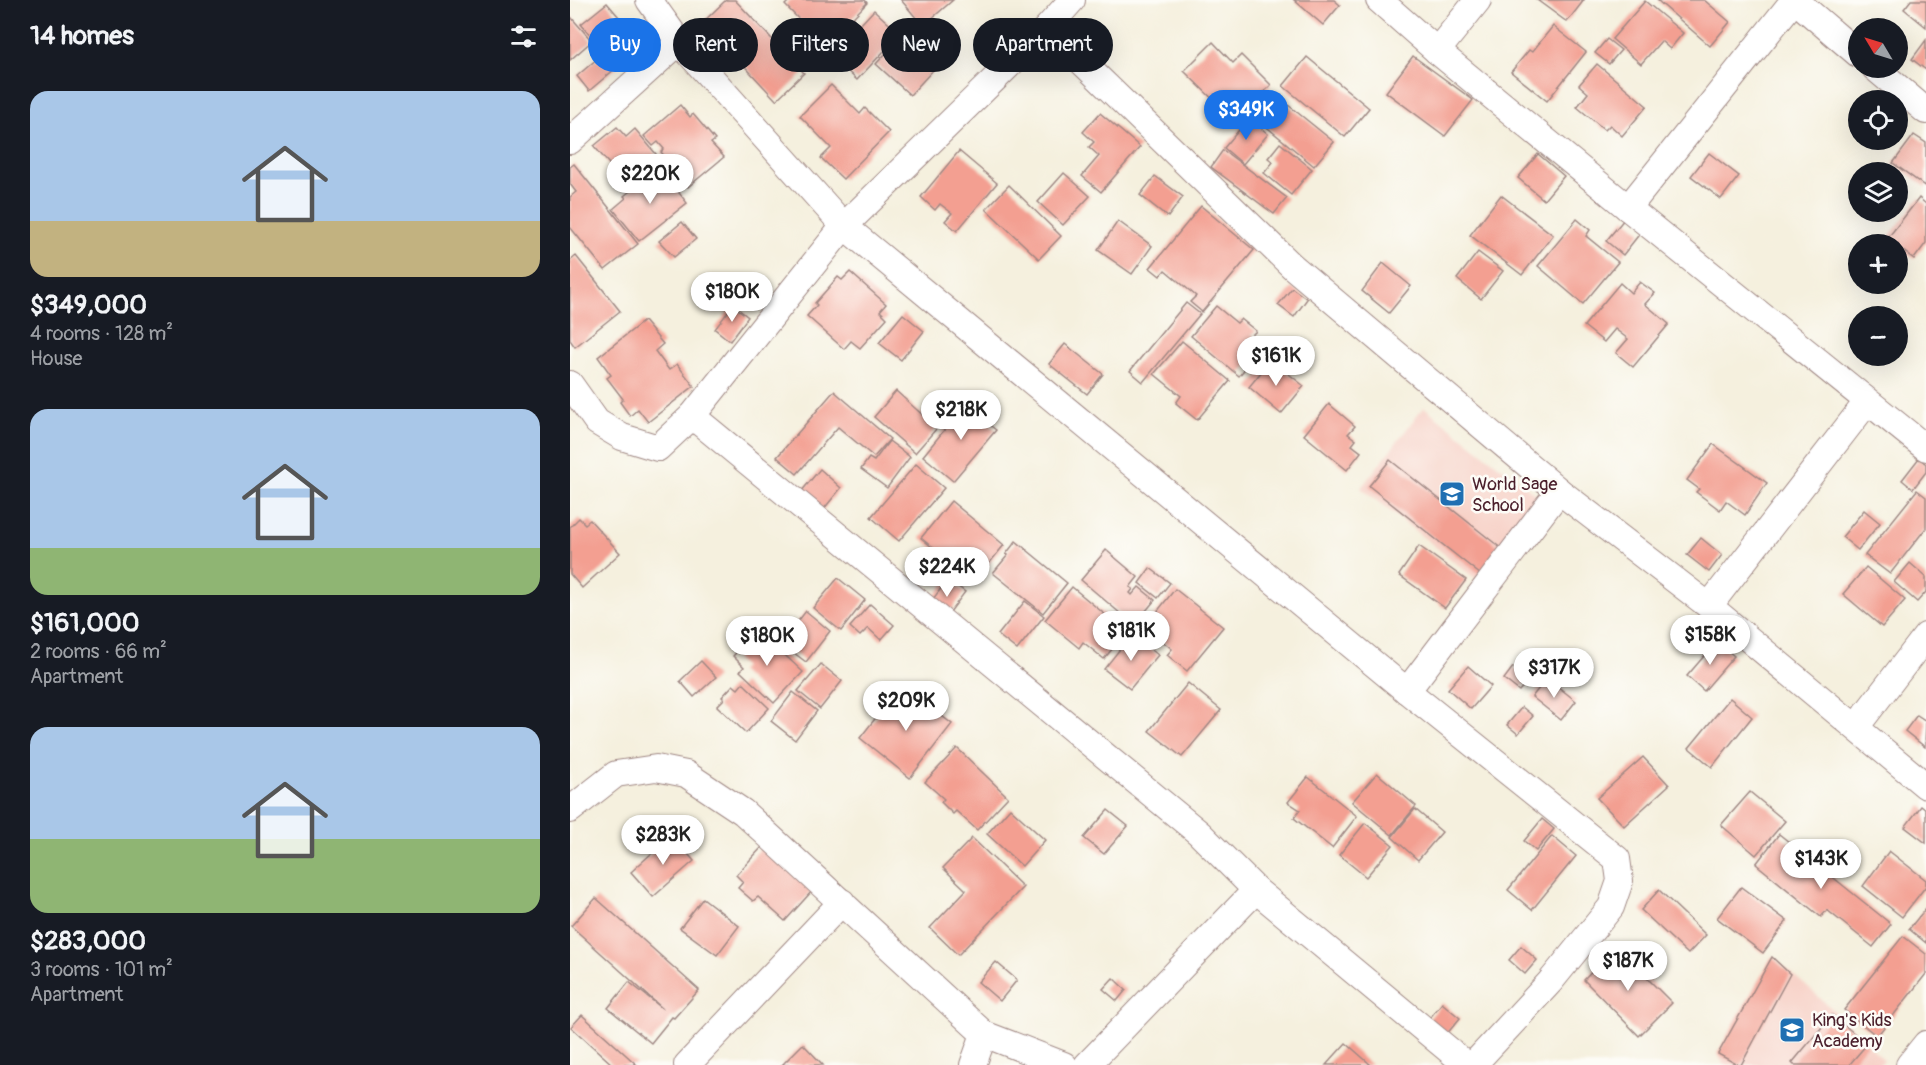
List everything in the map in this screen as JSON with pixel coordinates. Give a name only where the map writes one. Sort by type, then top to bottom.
[{"type":"street","points":[[649,0],[673,34]]},
{"type":"street","points":[[1056,18],[1072,0]]},
{"type":"street","points":[[1379,0],[1437,51],[1628,208],[1926,448]]},
{"type":"street","points":[[1437,51],[1478,0]]},
{"type":"street","points":[[1628,208],[1795,0],[1848,45]]},
{"type":"street","points":[[570,141],[673,47]]},
{"type":"street","points":[[706,72],[844,226],[1407,691],[1617,859],[1620,881],[1611,907],[1550,982],[1473,1065]]},
{"type":"street","points":[[570,384],[597,422],[622,437],[658,448],[692,416],[844,226],[1002,72]]},
{"type":"street","points":[[1092,72],[1292,266],[1559,491],[1709,606],[1926,786]]},
{"type":"street","points":[[1887,78],[1926,111]]},
{"type":"street","points":[[1709,606],[1867,402]]},
{"type":"street","points":[[692,416],[1199,833],[1256,890],[1467,1065]]},
{"type":"street","points":[[1407,691],[1559,491]]},
{"type":"street","points":[[1856,727],[1926,636]]},
{"type":"street","points":[[570,810],[616,774],[656,768],[686,774],[743,812],[984,1034],[1064,1065]]},
{"type":"street","points":[[1087,1065],[1256,890]]},
{"type":"street","points":[[687,1065],[842,902]]},
{"type":"street","points":[[973,1065],[984,1034]]},
{"type":"street","points":[[1909,1065],[1926,1044]]},
{"type":"shaded area","name":"World Sage School","points":[[1424,407],[1544,501],[1480,582],[1361,488]]},
{"type":"shaded area","name":"King's Kids Academy","points":[[1772,956],[1830,1007],[1884,1060],[1879,1065],[1724,1065],[1717,1053]]},
{"type":"building","points":[[726,0],[735,0],[752,18],[707,18]]},
{"type":"building","points":[[790,0],[865,0],[867,3],[852,18],[798,18],[785,5]]},
{"type":"building","points":[[901,0],[953,0],[932,18],[916,18]]},
{"type":"building","points":[[1294,0],[1334,0],[1340,5],[1323,25]]},
{"type":"building","points":[[1537,0],[1584,0],[1567,22]]},
{"type":"building","points":[[1657,0],[1704,0],[1730,22],[1710,46]]},
{"type":"building","points":[[1911,0],[1926,0],[1926,27],[1904,9]]},
{"type":"building","points":[[1645,1],[1683,33],[1670,49],[1661,41],[1641,64],[1612,39]]},
{"type":"building","points":[[607,3],[620,18],[588,18]]},
{"type":"building","points":[[874,10],[883,18],[881,54],[869,67],[869,18],[867,18]]},
{"type":"building","points":[[570,16],[588,36],[588,44],[570,60]]},
{"type":"building","points":[[588,18],[588,32],[581,24]]},
{"type":"building","points":[[758,24],[770,37],[770,72],[804,73],[776,100],[750,72],[758,72]]},
{"type":"building","points":[[1553,26],[1586,52],[1547,101],[1511,72],[1529,50],[1532,52]]},
{"type":"building","points":[[1607,39],[1621,50],[1609,64],[1595,53]]},
{"type":"building","points":[[1926,40],[1926,70],[1912,59]]},
{"type":"building","points":[[1213,42],[1233,63],[1241,55],[1271,85],[1235,121],[1184,71]]},
{"type":"building","points":[[1413,56],[1473,100],[1445,136],[1386,92]]},
{"type":"building","points":[[1307,57],[1369,108],[1345,137],[1283,86]]},
{"type":"building","points":[[881,59],[881,69],[876,64]]},
{"type":"building","points":[[1597,64],[1647,106],[1622,136],[1610,125],[1605,130],[1577,107],[1588,93],[1579,85]]},
{"type":"building","points":[[588,67],[588,72],[611,72],[589,91],[577,76]]},
{"type":"building","points":[[848,72],[864,72],[857,80]]},
{"type":"building","points":[[885,72],[931,72],[910,95]]},
{"type":"building","points":[[831,85],[860,114],[865,108],[889,132],[843,179],[821,158],[831,148],[800,116]]},
{"type":"building","points":[[1282,100],[1334,142],[1314,166],[1263,124]]},
{"type":"building","points":[[680,105],[690,117],[693,114],[715,140],[711,143],[724,157],[688,187],[676,174],[681,169],[676,164],[673,166],[661,152],[664,149],[658,142],[653,146],[644,136]]},
{"type":"building","points":[[1100,113],[1140,147],[1101,192],[1082,176],[1099,156],[1089,147],[1094,142],[1083,132]]},
{"type":"building","points":[[1249,118],[1268,134],[1243,164],[1224,148]]},
{"type":"building","points":[[617,127],[626,137],[635,129],[656,154],[624,182],[594,146]]},
{"type":"building","points":[[1914,135],[1926,143],[1926,187],[1908,174],[1908,162],[1894,162],[1903,150],[1908,150],[1908,143]]},
{"type":"building","points":[[1280,143],[1312,169],[1291,195],[1264,173],[1273,162],[1268,158]]},
{"type":"building","points":[[1223,150],[1287,198],[1274,214],[1211,167]]},
{"type":"building","points":[[959,151],[997,183],[957,231],[945,221],[952,213],[940,204],[935,210],[921,197]]},
{"type":"building","points":[[1709,153],[1739,176],[1721,199],[1691,176]]},
{"type":"building","points":[[1538,154],[1564,176],[1544,200],[1518,178]]},
{"type":"building","points":[[574,164],[638,244],[605,270],[570,227],[570,197],[576,192],[570,184],[570,167]]},
{"type":"building","points":[[662,171],[687,203],[639,241],[613,209],[626,198],[624,196],[645,179],[648,182]]},
{"type":"building","points":[[1064,173],[1090,196],[1063,225],[1038,202]]},
{"type":"building","points":[[1155,176],[1183,197],[1168,217],[1140,195]]},
{"type":"building","points":[[1009,185],[1061,236],[1039,259],[986,209]]},
{"type":"building","points":[[1501,195],[1553,235],[1522,275],[1470,235]]},
{"type":"building","points":[[1919,198],[1926,204],[1926,243],[1914,259],[1908,254],[1908,234],[1891,234],[1900,222],[1908,222],[1908,212]]},
{"type":"building","points":[[1201,206],[1254,250],[1202,312],[1190,302],[1196,296],[1165,270],[1160,276],[1150,268]]},
{"type":"building","points":[[1625,218],[1641,232],[1623,255],[1606,241]]},
{"type":"building","points":[[1577,219],[1590,230],[1586,236],[1618,262],[1583,304],[1538,266]]},
{"type":"building","points":[[1118,221],[1152,246],[1132,274],[1098,250]]},
{"type":"building","points":[[682,222],[696,239],[674,257],[659,241]]},
{"type":"building","points":[[1478,252],[1503,271],[1481,299],[1457,279]]},
{"type":"building","points":[[576,256],[620,311],[575,347],[570,340],[570,261]]},
{"type":"building","points":[[1383,263],[1411,286],[1389,313],[1362,291]]},
{"type":"building","points":[[850,272],[886,304],[880,311],[887,318],[860,348],[851,341],[844,349],[807,316],[817,305],[815,303],[838,277],[842,280]]},
{"type":"building","points":[[1640,282],[1655,293],[1645,304],[1669,324],[1633,367],[1616,353],[1628,339],[1615,329],[1604,342],[1584,326],[1620,283],[1631,293]]},
{"type":"building","points":[[1292,288],[1307,299],[1294,317],[1278,305]]},
{"type":"building","points":[[1186,303],[1200,314],[1143,382],[1130,371]]},
{"type":"building","points":[[733,305],[748,317],[730,341],[715,329]]},
{"type":"building","points":[[1216,306],[1237,323],[1241,319],[1256,331],[1252,335],[1264,345],[1239,376],[1191,336]]},
{"type":"building","points":[[903,314],[924,331],[901,360],[879,343]]},
{"type":"building","points":[[644,321],[663,344],[655,351],[669,370],[677,364],[694,386],[648,422],[638,409],[630,416],[620,402],[623,399],[607,378],[611,375],[598,357]]},
{"type":"building","points":[[1182,341],[1230,381],[1197,420],[1176,403],[1181,396],[1154,374]]},
{"type":"building","points":[[1065,344],[1103,374],[1087,394],[1049,364]]},
{"type":"building","points":[[1271,360],[1304,386],[1281,414],[1249,387]]},
{"type":"building","points":[[834,391],[890,439],[874,457],[838,427],[797,474],[777,457]]},
{"type":"building","points":[[896,391],[937,428],[915,453],[874,417]]},
{"type":"building","points":[[978,401],[994,415],[987,423],[996,430],[953,481],[923,456],[964,406],[970,411]]},
{"type":"building","points":[[1329,404],[1355,426],[1348,434],[1356,440],[1352,445],[1361,452],[1347,470],[1304,435]]},
{"type":"building","points":[[889,441],[910,457],[887,488],[861,469],[869,458],[874,461]]},
{"type":"building","points":[[1713,444],[1767,483],[1745,515],[1726,501],[1720,510],[1696,492],[1699,489],[1687,480]]},
{"type":"building","points":[[1919,458],[1926,464],[1926,472],[1913,489],[1902,480]]},
{"type":"building","points":[[1390,460],[1502,549],[1481,575],[1369,486]]},
{"type":"building","points":[[916,464],[944,488],[899,541],[871,517]]},
{"type":"building","points":[[820,469],[841,488],[823,510],[801,492]]},
{"type":"building","points":[[1917,490],[1926,497],[1926,528],[1890,574],[1865,555]]},
{"type":"building","points":[[951,501],[1004,545],[975,581],[963,571],[957,577],[940,563],[944,557],[921,538]]},
{"type":"building","points":[[1864,510],[1880,523],[1858,550],[1842,537]]},
{"type":"building","points":[[579,518],[585,524],[590,520],[620,553],[582,588],[570,574],[570,527]]},
{"type":"building","points":[[1701,538],[1722,555],[1709,572],[1687,555]]},
{"type":"building","points":[[1016,541],[1067,583],[1043,613],[993,573]]},
{"type":"building","points":[[1419,546],[1466,580],[1445,608],[1399,575]]},
{"type":"building","points":[[1106,550],[1138,577],[1130,587],[1133,589],[1130,593],[1132,595],[1139,587],[1155,600],[1134,625],[1081,580]]},
{"type":"building","points":[[1910,563],[1926,577],[1926,592],[1917,602],[1894,582]]},
{"type":"building","points":[[1866,567],[1905,600],[1882,627],[1843,594]]},
{"type":"building","points":[[1150,568],[1170,583],[1158,598],[1139,583]]},
{"type":"building","points":[[838,578],[865,600],[841,631],[813,608]]},
{"type":"building","points":[[948,579],[965,592],[947,616],[930,603]]},
{"type":"building","points":[[1072,587],[1126,632],[1104,659],[1083,642],[1079,648],[1045,620]]},
{"type":"building","points":[[1175,589],[1223,627],[1187,671],[1167,655],[1172,649],[1145,627]]},
{"type":"building","points":[[1025,601],[1044,616],[1017,650],[998,635]]},
{"type":"building","points":[[870,604],[894,625],[881,640],[868,628],[860,636],[850,627]]},
{"type":"building","points":[[806,611],[830,631],[806,662],[781,643]]},
{"type":"building","points":[[758,630],[803,672],[774,703],[740,671],[744,667],[733,656]]},
{"type":"building","points":[[1132,634],[1158,655],[1130,689],[1104,669]]},
{"type":"building","points":[[1717,641],[1734,656],[1704,691],[1687,676]]},
{"type":"building","points":[[701,661],[716,677],[694,697],[680,681]]},
{"type":"building","points":[[821,664],[842,681],[820,709],[798,691]]},
{"type":"building","points":[[1468,666],[1491,686],[1471,709],[1448,689]]},
{"type":"building","points":[[1513,667],[1529,679],[1519,691],[1504,679]]},
{"type":"building","points":[[1547,678],[1576,701],[1561,720],[1532,697]]},
{"type":"building","points":[[743,683],[769,708],[746,733],[717,706],[733,685],[738,689]]},
{"type":"building","points":[[1188,683],[1221,710],[1182,757],[1149,731]]},
{"type":"building","points":[[902,685],[952,724],[910,778],[860,738],[885,706],[899,717],[902,713],[888,702]]},
{"type":"building","points":[[793,692],[817,711],[795,740],[771,721]]},
{"type":"building","points":[[1730,698],[1752,717],[1712,767],[1689,748]]},
{"type":"building","points":[[1522,707],[1533,716],[1518,734],[1507,725]]},
{"type":"building","points":[[1917,715],[1926,721],[1925,747],[1905,731]]},
{"type":"building","points":[[957,748],[1008,797],[977,830],[956,811],[953,814],[941,802],[944,799],[925,782]]},
{"type":"building","points":[[1643,757],[1669,785],[1624,826],[1597,798]]},
{"type":"building","points":[[1377,773],[1416,806],[1392,835],[1352,802]]},
{"type":"building","points":[[1308,777],[1357,816],[1332,848],[1294,818],[1300,810],[1288,802]]},
{"type":"building","points":[[1750,792],[1785,821],[1756,855],[1721,825]]},
{"type":"building","points":[[1921,806],[1926,810],[1926,843],[1905,827]]},
{"type":"building","points":[[1010,808],[1045,840],[1022,866],[987,834]]},
{"type":"building","points":[[1415,809],[1442,832],[1418,860],[1392,837]]},
{"type":"building","points":[[1108,810],[1128,826],[1104,854],[1084,838]]},
{"type":"building","points":[[1542,819],[1554,829],[1536,851],[1524,841]]},
{"type":"building","points":[[1365,823],[1393,845],[1366,877],[1339,855]]},
{"type":"building","points":[[1779,834],[1891,924],[1873,947],[1827,910],[1821,917],[1756,864]]},
{"type":"building","points":[[672,835],[694,861],[653,897],[631,872]]},
{"type":"building","points":[[1552,836],[1576,856],[1532,910],[1508,890]]},
{"type":"building","points":[[972,838],[1023,887],[958,955],[930,928],[966,890],[943,868]]},
{"type":"building","points":[[763,846],[812,891],[785,921],[758,897],[753,901],[738,888],[743,882],[736,875]]},
{"type":"building","points":[[1889,851],[1926,880],[1926,886],[1902,917],[1863,886]]},
{"type":"building","points":[[1741,887],[1787,921],[1763,953],[1717,918]]},
{"type":"building","points":[[1659,890],[1706,935],[1688,954],[1641,910]]},
{"type":"building","points":[[596,898],[699,990],[674,1018],[672,1017],[651,1043],[608,1008],[629,982],[663,1009],[571,926]]},
{"type":"building","points":[[703,898],[739,926],[717,955],[680,928]]},
{"type":"building","points":[[1926,908],[1926,943],[1909,929]]},
{"type":"building","points":[[1903,936],[1926,954],[1926,974],[1877,1036],[1844,1010]]},
{"type":"building","points":[[1521,946],[1537,960],[1525,974],[1509,960]]},
{"type":"building","points":[[1616,947],[1672,1003],[1639,1036],[1584,980]]},
{"type":"building","points":[[1772,957],[1790,974],[1741,1065],[1738,1065],[1718,1054]]},
{"type":"building","points":[[996,962],[1017,980],[1000,1001],[978,982]]},
{"type":"building","points":[[1113,978],[1126,990],[1117,1001],[1103,989]]},
{"type":"building","points":[[1442,1003],[1460,1018],[1446,1035],[1428,1020]]},
{"type":"building","points":[[582,1015],[637,1065],[613,1065],[571,1027]]},
{"type":"building","points":[[1832,1015],[1867,1044],[1849,1065],[1794,1065],[1792,1063]]},
{"type":"building","points":[[1346,1043],[1371,1065],[1326,1065]]},
{"type":"building","points":[[803,1044],[823,1065],[782,1065]]},
{"type":"place","name":"World Sage School","points":[[1452,494]]},
{"type":"place","name":"King's Kids Academy","points":[[1792,1030]]}]
